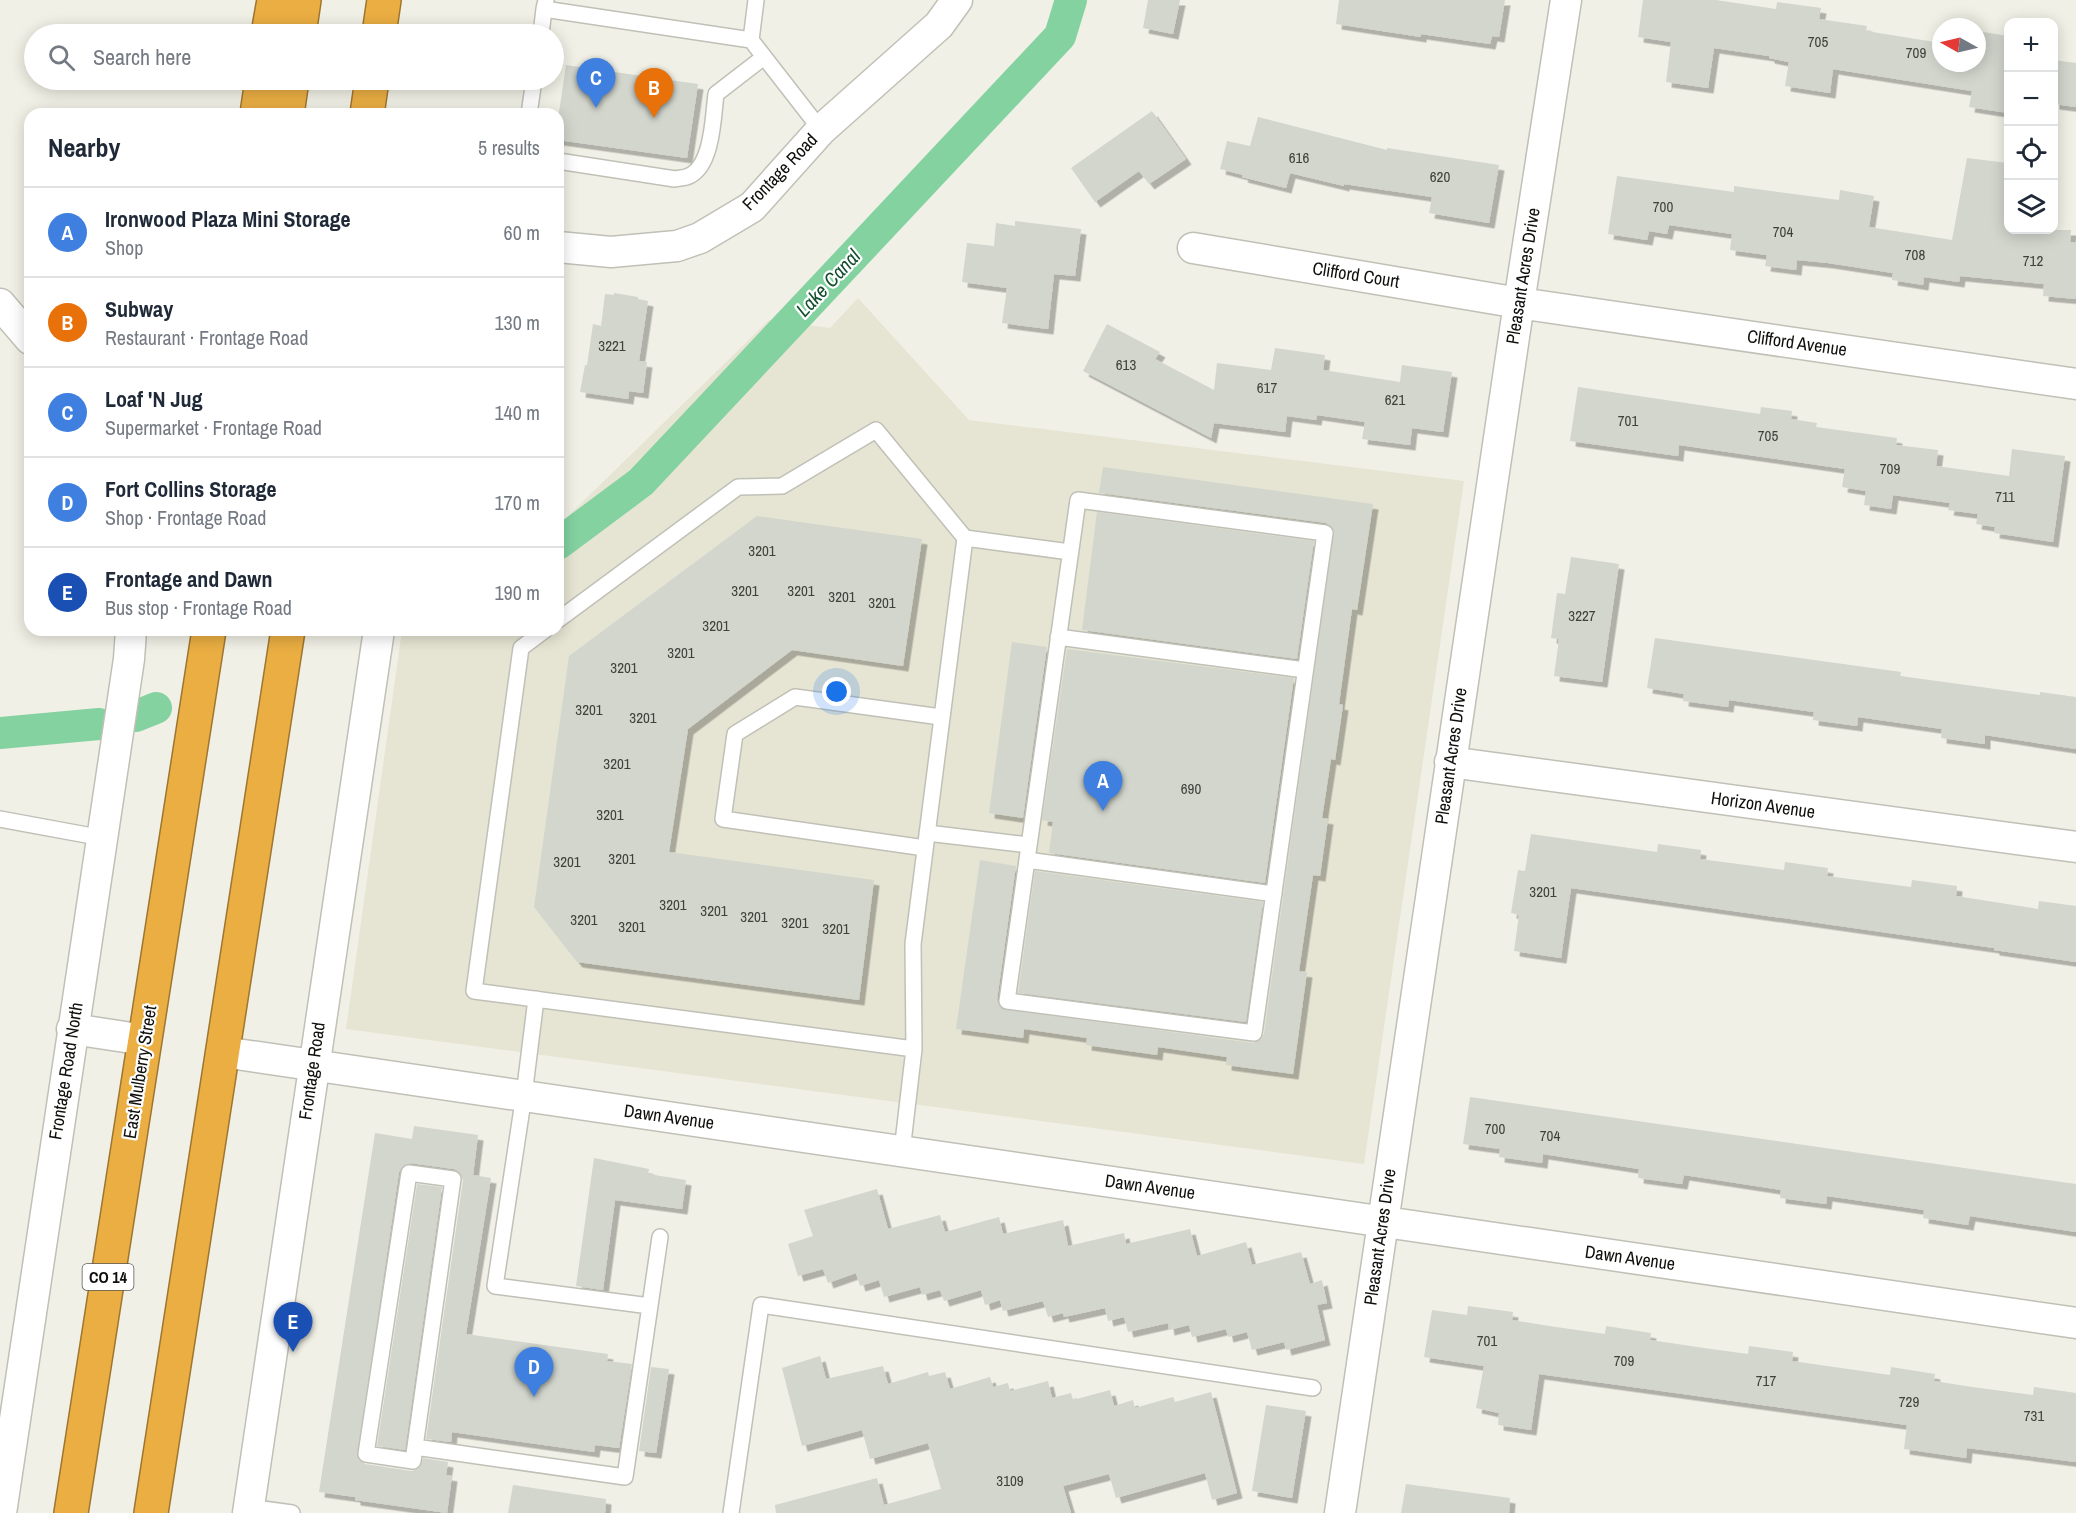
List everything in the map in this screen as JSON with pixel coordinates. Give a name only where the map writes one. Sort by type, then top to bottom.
[{"type":"highway","points":[[270,24],[274,0]]},
{"type":"highway","points":[[300,24],[304,0]]},
{"type":"highway","points":[[380,24],[384,0]]},
{"type":"highway","points":[[258,108],[261,90]]},
{"type":"highway","points":[[288,108],[291,90]]},
{"type":"highway","points":[[368,108],[371,90]]},
{"type":"highway","name":"East Mulberry Street","points":[[71,1513],[208,636]]},
{"type":"highway","points":[[151,1513],[287,636]]},
{"type":"street","name":"Frontage Road","points":[[564,248],[611,252],[677,246],[700,238],[752,207],[821,129],[939,24],[957,0]]},
{"type":"street","name":"Pleasant Acres Drive","points":[[1340,1513],[1450,762],[1566,0]]},
{"type":"street","name":"Clifford Court","points":[[1193,248],[1519,303]]},
{"type":"street","name":"Clifford Avenue","points":[[1519,303],[2076,384]]},
{"type":"street","points":[[0,304],[24,332]]},
{"type":"street","name":"Frontage Road North","points":[[1,1513],[72,1029],[103,838],[131,636]]},
{"type":"street","name":"Frontage Road","points":[[248,1510],[378,636]]},
{"type":"street","name":"Horizon Avenue","points":[[1450,762],[2076,847]]},
{"type":"street","points":[[72,1029],[145,1040]]},
{"type":"street","name":"Dawn Avenue","points":[[223,1052],[2076,1323]]},
{"type":"lane","points":[[751,40],[756,0]]},
{"type":"lane","points":[[542,24],[545,5],[751,40],[821,129]]},
{"type":"lane","points":[[564,163],[675,179],[690,176],[700,166],[709,149],[716,94],[764,57]]},
{"type":"lane","points":[[531,108],[533,90]]},
{"type":"lane","points":[[564,616],[738,487],[782,486],[876,430],[965,538],[1070,552]]},
{"type":"lane","points":[[1078,500],[1325,533],[1254,1033],[1007,1001],[1058,637],[1078,500]]},
{"type":"lane","points":[[902,1151],[914,1048],[913,944],[965,538]]},
{"type":"lane","points":[[537,636],[520,648],[474,991],[914,1048]]},
{"type":"lane","points":[[1058,637],[1305,670]]},
{"type":"lane","points":[[941,717],[795,697],[735,734],[723,819],[1028,853],[1274,894]]},
{"type":"lane","points":[[0,819],[103,838]]},
{"type":"lane","points":[[536,999],[495,1286],[650,1306]]},
{"type":"lane","points":[[409,1173],[453,1179],[415,1447],[413,1461],[366,1454],[409,1173]]},
{"type":"lane","points":[[415,1447],[626,1477],[660,1237]]},
{"type":"lane","points":[[731,1513],[761,1305],[1313,1388]]},
{"type":"lane","points":[[248,1510],[292,1513]]},
{"type":"shaded area","points":[[858,298],[969,420],[1464,481],[1364,1164],[346,1029],[401,636],[564,636],[564,519],[769,320],[830,328]]},
{"type":"building","points":[[1148,0],[1180,0],[1173,34],[1143,28]]},
{"type":"building","points":[[1339,0],[1505,0],[1499,37],[1492,36],[1490,44],[1421,34],[1421,37],[1336,24]]},
{"type":"building","points":[[1643,0],[1716,0],[1776,9],[1777,2],[1821,8],[1819,19],[1867,26],[1866,31],[1932,42],[1932,72],[1986,72],[1986,32],[2004,35],[2004,112],[1969,107],[1972,91],[1833,69],[1830,93],[1785,86],[1789,62],[1769,58],[1769,56],[1714,48],[1708,88],[1666,82],[1671,42],[1638,37]]},
{"type":"building","points":[[2058,61],[2076,63],[2076,107],[2058,105]]},
{"type":"building","points":[[566,65],[698,84],[687,158],[564,141],[564,108],[560,108]]},
{"type":"building","points":[[1152,111],[1186,159],[1149,184],[1139,171],[1095,202],[1071,168]]},
{"type":"building","points":[[1258,117],[1387,150],[1387,148],[1499,165],[1489,223],[1429,213],[1432,197],[1344,184],[1344,186],[1290,173],[1286,188],[1220,169],[1227,141],[1250,146]]},
{"type":"building","points":[[1967,158],[2004,163],[2004,234],[2058,234],[2058,230],[2071,230],[2070,242],[2076,243],[2076,299],[2043,296],[2044,284],[1960,276],[1959,282],[1924,277],[1923,285],[1892,280],[1893,273],[1828,263],[1797,260],[1796,270],[1765,266],[1767,255],[1730,250],[1732,234],[1669,225],[1667,234],[1649,231],[1647,240],[1608,234],[1617,176],[1734,192],[1734,186],[1839,200],[1840,190],[1874,196],[1869,227],[1952,240]]},
{"type":"building","points":[[1015,221],[1081,229],[1075,276],[1054,274],[1048,329],[1002,323],[1007,288],[962,282],[967,243],[994,246],[996,223],[1015,226]]},
{"type":"building","points":[[614,293],[648,301],[639,361],[647,362],[643,393],[629,391],[628,399],[580,392],[585,365],[587,365],[593,324],[601,326],[605,294],[614,295]]},
{"type":"building","points":[[1107,324],[1160,352],[1155,359],[1214,390],[1217,363],[1271,370],[1275,348],[1325,355],[1323,370],[1400,382],[1402,365],[1452,372],[1443,432],[1412,428],[1410,445],[1362,439],[1365,422],[1317,415],[1316,420],[1287,416],[1285,432],[1214,423],[1211,438],[1083,371]]},
{"type":"building","points":[[1578,387],[1760,414],[1761,407],[1792,411],[1791,419],[1817,423],[1816,427],[1897,438],[1896,445],[1938,450],[1936,466],[2009,476],[2012,449],[2065,456],[2053,542],[1994,533],[1995,527],[1976,524],[1978,514],[1948,510],[1950,503],[1893,495],[1891,509],[1864,505],[1866,491],[1842,487],[1845,469],[1679,445],[1678,456],[1570,441]]},
{"type":"building","points":[[1103,467],[1373,504],[1357,610],[1352,609],[1339,704],[1343,705],[1335,760],[1331,759],[1322,818],[1328,819],[1320,876],[1313,875],[1299,971],[1307,972],[1293,1074],[1226,1065],[1227,1057],[1158,1047],[1157,1055],[1086,1045],[1087,1038],[1024,1029],[1023,1038],[956,1029],[980,860],[1016,866],[997,1000],[1002,1009],[1253,1043],[1261,1039],[1264,1034],[1334,530],[1326,523],[1099,493]]},
{"type":"building","points":[[1097,512],[1314,541],[1297,659],[1082,630]]},
{"type":"building","points":[[757,516],[922,539],[903,666],[792,650],[688,729],[669,852],[874,880],[859,1000],[577,962],[534,907],[569,656]]},
{"type":"building","points":[[1571,557],[1619,564],[1602,682],[1554,676],[1559,639],[1551,638],[1557,593],[1565,594]]},
{"type":"building","points":[[1655,638],[1901,672],[1900,676],[2040,695],[2040,692],[2076,697],[2076,749],[1985,735],[1985,744],[1941,738],[1942,729],[1858,717],[1857,726],[1813,720],[1814,712],[1729,700],[1728,707],[1683,701],[1684,694],[1647,688]]},
{"type":"building","points":[[1012,642],[1047,647],[1023,818],[989,813]]},
{"type":"building","points":[[1067,649],[1294,678],[1265,883],[1049,853],[1053,822],[1042,820]]},
{"type":"building","points":[[1531,834],[1657,852],[1658,844],[1701,850],[1700,859],[1784,870],[1785,862],[1828,868],[1827,876],[1911,887],[1912,880],[1957,886],[1956,896],[2038,909],[2039,901],[2076,906],[2076,962],[1994,950],[1994,948],[1571,888],[1561,958],[1514,951],[1519,915],[1511,913],[1518,870],[1525,871]]},
{"type":"building","points":[[1035,871],[1263,902],[1246,1022],[1018,993]]},
{"type":"building","points":[[1470,1097],[2076,1184],[2076,1232],[1970,1216],[1968,1225],[1923,1218],[1924,1210],[1827,1196],[1826,1204],[1780,1198],[1781,1190],[1684,1175],[1682,1184],[1638,1178],[1639,1169],[1543,1154],[1542,1163],[1499,1157],[1500,1149],[1463,1144]]},
{"type":"building","points":[[414,1126],[478,1135],[473,1175],[491,1178],[466,1334],[608,1354],[607,1361],[632,1364],[619,1448],[595,1445],[594,1452],[452,1432],[451,1442],[426,1439],[463,1180],[459,1172],[454,1169],[410,1163],[402,1167],[399,1172],[357,1457],[365,1464],[412,1471],[420,1467],[423,1458],[448,1462],[446,1475],[452,1476],[447,1513],[355,1500],[355,1497],[319,1492],[375,1133],[412,1139]]},
{"type":"building","points":[[594,1158],[649,1169],[648,1174],[686,1180],[682,1209],[615,1200],[603,1290],[576,1286]]},
{"type":"building","points":[[417,1184],[442,1187],[405,1450],[377,1446]]},
{"type":"building","points":[[877,1189],[888,1229],[940,1215],[945,1232],[999,1217],[1003,1234],[1063,1220],[1068,1246],[1124,1233],[1126,1244],[1190,1229],[1197,1256],[1246,1242],[1252,1265],[1301,1252],[1310,1284],[1322,1280],[1327,1303],[1317,1305],[1325,1340],[1286,1350],[1284,1342],[1252,1350],[1247,1332],[1228,1337],[1226,1329],[1192,1337],[1189,1325],[1169,1330],[1168,1323],[1128,1332],[1124,1317],[1108,1321],[1105,1308],[1064,1317],[1063,1313],[1048,1317],[1043,1301],[1003,1311],[1000,1300],[985,1305],[981,1290],[944,1301],[940,1290],[922,1295],[920,1287],[884,1297],[879,1280],[860,1286],[856,1273],[828,1283],[823,1269],[798,1276],[788,1244],[813,1236],[804,1210]]},
{"type":"building","points":[[1468,1306],[1513,1312],[1512,1320],[1549,1326],[1605,1334],[1606,1326],[1651,1333],[1650,1340],[1711,1349],[1748,1354],[1749,1346],[1793,1352],[1792,1361],[1890,1375],[1891,1367],[1935,1374],[1934,1381],[1972,1387],[2033,1395],[2034,1387],[2076,1393],[2076,1462],[1967,1448],[1966,1458],[1904,1449],[1907,1425],[1539,1374],[1531,1430],[1498,1425],[1499,1413],[1476,1408],[1484,1366],[1424,1357],[1432,1310],[1467,1315]]},
{"type":"building","points":[[820,1356],[826,1379],[883,1366],[888,1384],[928,1372],[929,1376],[945,1372],[950,1389],[990,1377],[993,1387],[1008,1383],[1010,1391],[1048,1381],[1052,1398],[1071,1393],[1073,1400],[1110,1390],[1114,1406],[1133,1400],[1135,1408],[1173,1397],[1175,1402],[1211,1392],[1237,1493],[1212,1500],[1205,1473],[1116,1498],[1109,1474],[1063,1486],[1071,1513],[776,1513],[775,1505],[877,1478],[884,1505],[941,1489],[928,1443],[870,1459],[862,1430],[802,1446],[782,1368]]},
{"type":"building","points":[[651,1367],[669,1369],[656,1453],[639,1451]]},
{"type":"building","points":[[1266,1405],[1306,1411],[1292,1498],[1252,1491]]},
{"type":"building","points":[[1406,1484],[1510,1498],[1509,1513],[1401,1513]]},
{"type":"building","points":[[513,1485],[606,1499],[605,1513],[508,1513]]},
{"type":"waterway","name":"Lake Canal","points":[[564,540],[641,482],[1060,36],[1071,0]]},
{"type":"waterway","name":"Lake Canal","points":[[136,716],[156,708]]},
{"type":"waterway","name":"Lake Canal","points":[[0,733],[99,724]]},
{"type":"place","name":"Loaf 'N Jug","points":[[596,108]]},
{"type":"place","name":"Subway","points":[[654,118]]},
{"type":"place","name":"Ironwood Plaza Mini Storage","points":[[1103,811]]},
{"type":"place","name":"Frontage and Dawn","points":[[293,1352]]},
{"type":"place","name":"Fort Collins Storage","points":[[534,1397]]}]
